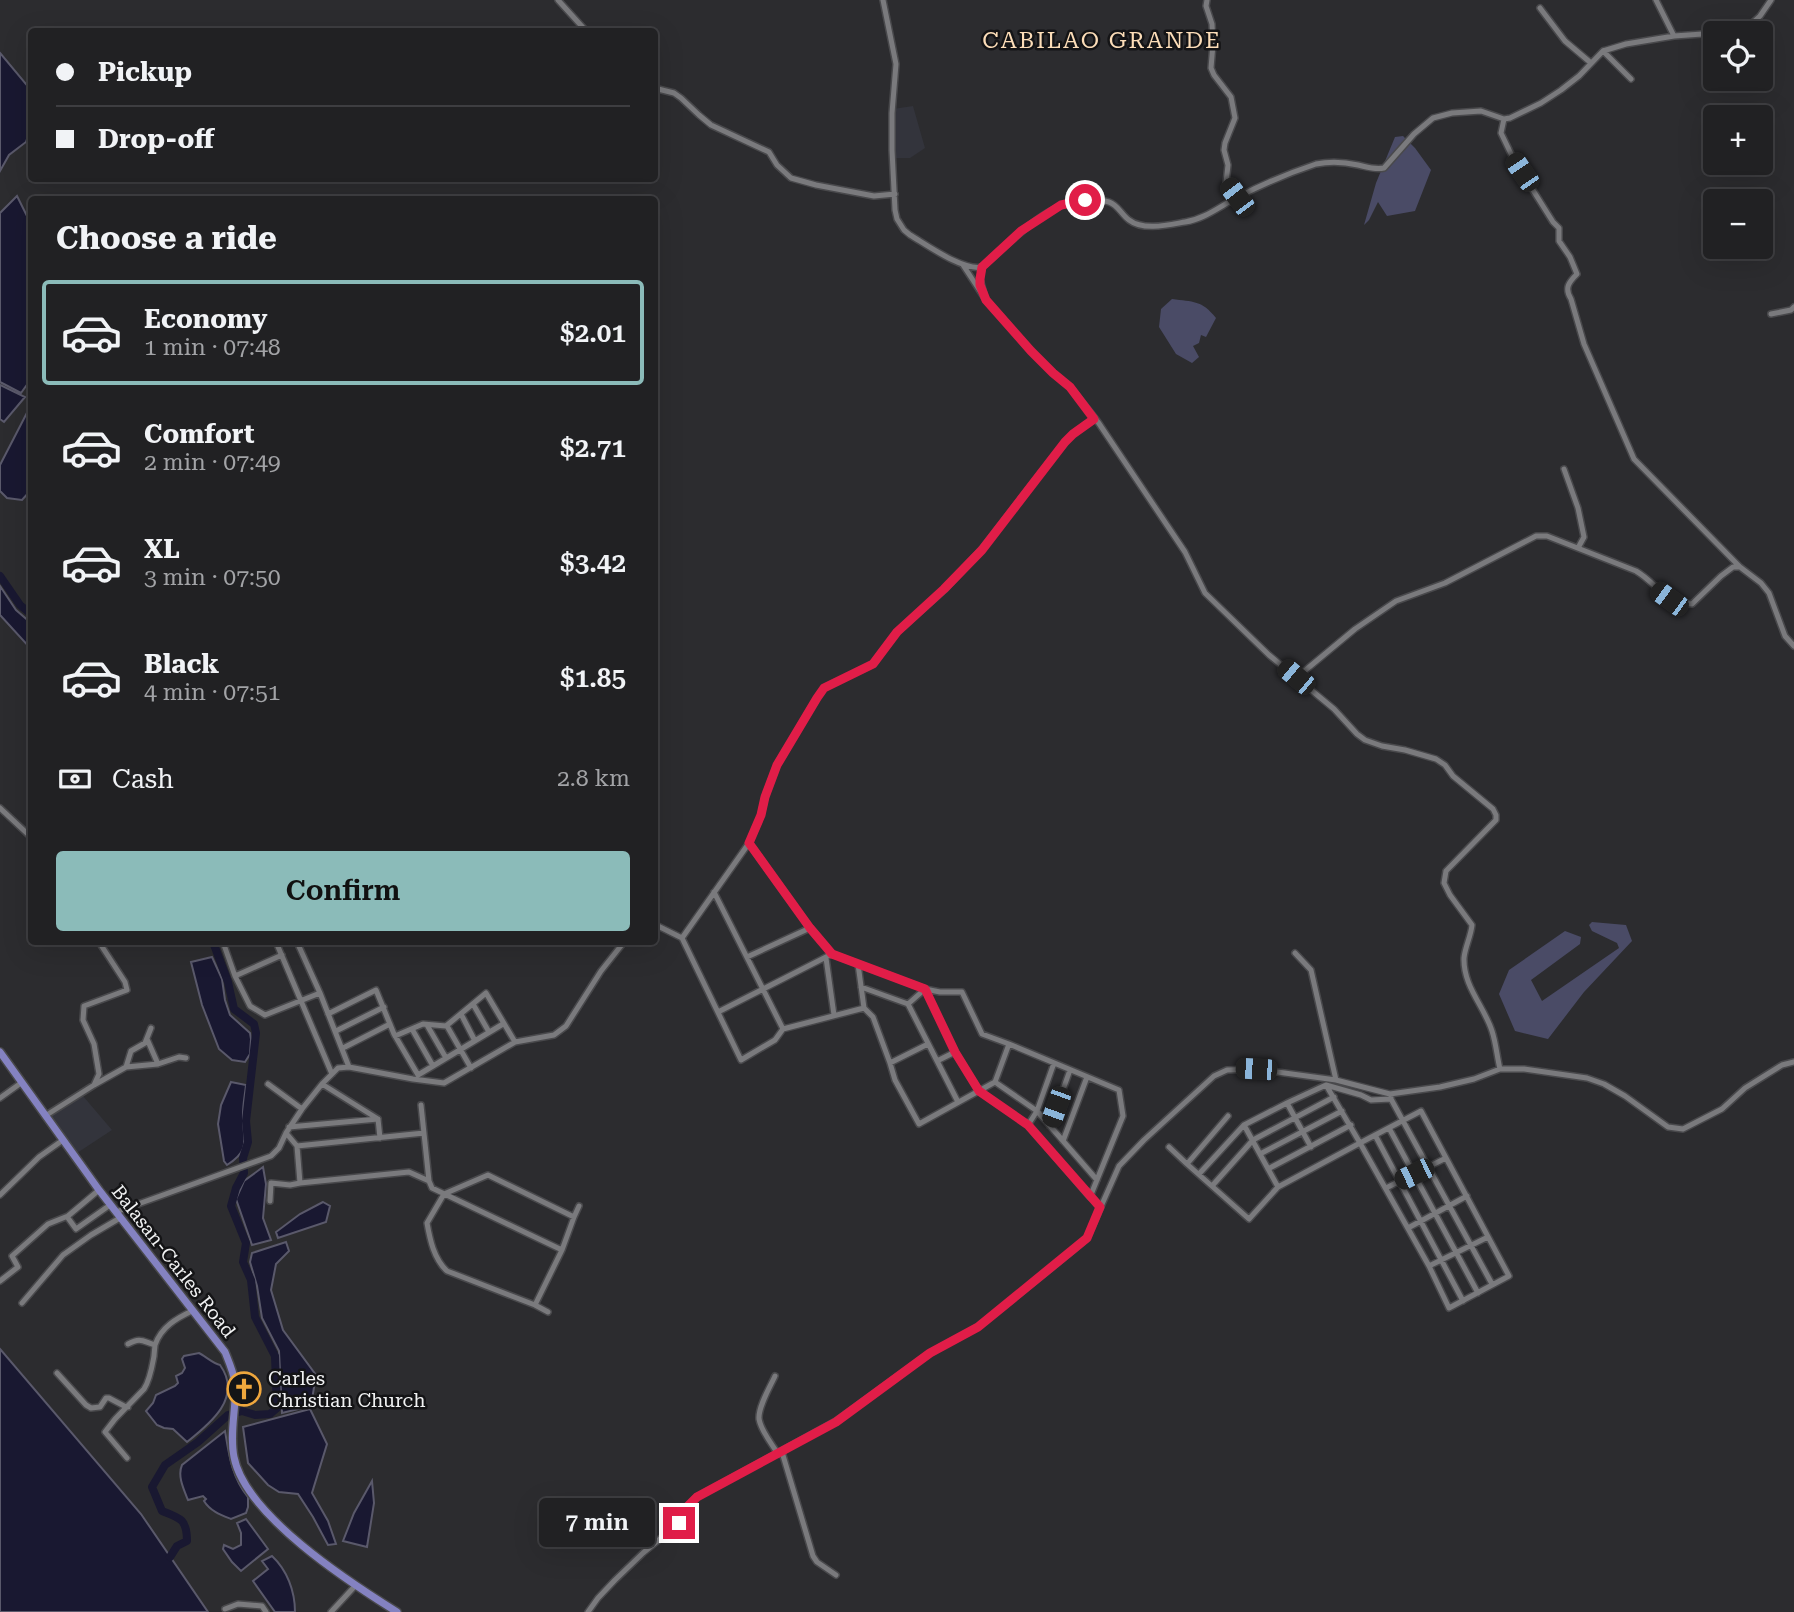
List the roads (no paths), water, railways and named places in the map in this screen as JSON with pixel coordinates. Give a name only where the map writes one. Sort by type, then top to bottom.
[{"type":"main road","name":"Balasan-Carles Road","points":[[0,1052],[110,1205],[225,1352],[232,1367],[235,1384],[232,1443],[234,1459],[241,1478],[251,1493],[295,1540],[355,1586],[397,1612]]},
{"type":"street","points":[[558,0],[583,28]]},
{"type":"street","points":[[883,0],[896,64],[892,150],[897,219],[910,235],[962,265],[976,268],[982,267],[1021,231],[1052,210],[1070,203],[1085,200],[1107,202],[1115,205],[1129,220],[1148,226],[1189,222],[1204,217],[1237,197],[1282,176],[1323,162],[1384,168],[1433,117],[1481,111],[1504,119],[1510,118],[1562,90],[1603,51],[1674,36],[1731,32],[1747,27],[1760,16],[1771,0]]},
{"type":"street","points":[[1207,0],[1206,6],[1212,24],[1211,68],[1231,97],[1235,118],[1224,150],[1228,165],[1226,183],[1237,197]]},
{"type":"street","points":[[1656,0],[1674,36]]},
{"type":"street","points":[[1540,8],[1565,41],[1591,63]]},
{"type":"street","points":[[1603,51],[1631,79]]},
{"type":"street","points":[[658,89],[674,93],[711,125],[769,152],[777,165],[791,178],[874,196],[895,194]]},
{"type":"street","points":[[1504,119],[1502,134],[1514,160],[1559,228],[1559,241],[1577,274],[1569,282],[1568,294],[1584,344],[1634,459],[1740,567],[1761,583],[1769,593],[1785,635],[1794,646]]},
{"type":"street","points":[[962,265],[986,300],[1031,351],[1075,393],[1185,552],[1205,593],[1269,655],[1334,709],[1357,734],[1365,740],[1436,760],[1493,809],[1496,820],[1446,871],[1444,883],[1472,925],[1464,957],[1466,974],[1493,1032],[1500,1069]]},
{"type":"street","points":[[982,267],[980,285],[986,300]]},
{"type":"street","points":[[1771,314],[1794,307]]},
{"type":"street","points":[[682,938],[749,843],[777,765],[824,688],[873,664],[897,632],[939,595],[982,550],[1065,442],[1094,419]]},
{"type":"street","points":[[1564,469],[1578,508],[1584,537],[1578,548]]},
{"type":"street","points":[[1296,677],[1355,629],[1396,601],[1445,583],[1536,536],[1547,536],[1636,571],[1669,599],[1682,604],[1692,604],[1721,576],[1733,567],[1740,567]]},
{"type":"street","points":[[0,807],[28,834]]},
{"type":"street","points":[[749,843],[829,956],[834,1015]]},
{"type":"street","points":[[714,892],[783,1029]]},
{"type":"street","points":[[658,926],[682,938],[741,1060],[775,1040],[783,1029],[864,1008]]},
{"type":"street","points":[[747,957],[810,928]]},
{"type":"street","points":[[94,1084],[99,1074],[94,1044],[83,1020],[84,1006],[127,990],[125,982],[101,945]]},
{"type":"street","points":[[226,945],[250,1006],[265,1015],[320,993]]},
{"type":"street","points":[[277,945],[332,1074]]},
{"type":"street","points":[[299,945],[349,1067]]},
{"type":"street","points":[[22,1303],[63,1255],[118,1215],[271,1156],[279,1148],[287,1130],[302,1109],[338,1068],[349,1067],[444,1083],[504,1046],[554,1035],[566,1026],[601,971],[622,945]]},
{"type":"street","points":[[1295,953],[1311,970],[1335,1080]]},
{"type":"street","points":[[236,976],[282,956]]},
{"type":"street","points":[[718,1012],[829,956],[925,989],[962,992],[982,1034],[1119,1090],[1122,1116],[1090,1197]]},
{"type":"street","points":[[858,964],[864,1008],[873,1017],[895,1080],[919,1124],[995,1082],[1009,1044]]},
{"type":"street","points":[[861,987],[908,1003],[958,1102]]},
{"type":"street","points":[[925,989],[955,1052],[979,1091],[1028,1125],[1100,1207]]},
{"type":"street","points":[[908,1003],[925,989]]},
{"type":"street","points":[[328,1014],[376,990],[395,1036],[418,1075],[503,1024]]},
{"type":"street","points":[[395,1036],[423,1024],[447,1026],[486,993],[515,1042]]},
{"type":"street","points":[[473,1004],[489,1032]]},
{"type":"street","points":[[335,1031],[384,1007]]},
{"type":"street","points":[[461,1014],[475,1041]]},
{"type":"street","points":[[345,1047],[390,1024]]},
{"type":"street","points":[[427,1024],[446,1058]]},
{"type":"street","points":[[447,1026],[471,1068]]},
{"type":"street","points":[[126,1067],[131,1051],[145,1043],[151,1028]]},
{"type":"street","points":[[412,1029],[433,1066]]},
{"type":"street","points":[[147,1039],[158,1064]]},
{"type":"street","points":[[890,1063],[928,1044]]},
{"type":"street","points":[[937,1061],[955,1052]]},
{"type":"street","points":[[45,1116],[126,1067],[186,1058]]},
{"type":"street","points":[[1199,1174],[1244,1125],[1326,1085],[1371,1100],[1474,1079],[1500,1069],[1532,1070],[1587,1077],[1625,1096],[1668,1127],[1683,1129],[1722,1110],[1745,1088],[1782,1065],[1794,1062]]},
{"type":"street","points":[[1028,1125],[1037,1111],[1054,1063]]},
{"type":"street","points":[[588,1612],[633,1562],[679,1523],[688,1506],[697,1497],[836,1422],[930,1353],[978,1327],[1087,1238],[1119,1166],[1220,1072],[1242,1068],[1335,1080],[1391,1096]]},
{"type":"street","points":[[1050,1126],[1070,1070]]},
{"type":"street","points":[[1063,1141],[1087,1077]]},
{"type":"street","points":[[995,1082],[1037,1111],[1097,1180]]},
{"type":"street","points":[[0,1098],[21,1083]]},
{"type":"street","points":[[268,1084],[302,1109]]},
{"type":"street","points":[[323,1084],[378,1119]]},
{"type":"street","points":[[1169,1147],[1249,1219],[1278,1187],[1360,1143],[1374,1135],[1420,1111],[1509,1276],[1449,1308],[1386,1188],[1360,1143],[1351,1125],[1326,1085]]},
{"type":"street","points":[[1391,1096],[1402,1121],[1492,1284]]},
{"type":"street","points":[[1212,1186],[1252,1140],[1334,1097]]},
{"type":"street","points":[[1287,1102],[1311,1147]]},
{"type":"street","points":[[421,1105],[432,1188],[562,1250]]},
{"type":"street","points":[[1260,1154],[1342,1111]]},
{"type":"street","points":[[1187,1164],[1228,1116]]},
{"type":"street","points":[[287,1130],[378,1119]]},
{"type":"street","points":[[378,1119],[380,1138]]},
{"type":"street","points":[[1244,1125],[1278,1187]]},
{"type":"street","points":[[1268,1169],[1351,1125]]},
{"type":"street","points":[[1389,1128],[1478,1293]]},
{"type":"street","points":[[287,1130],[297,1146],[300,1182]]},
{"type":"street","points":[[297,1146],[424,1133]]},
{"type":"street","points":[[1374,1135],[1463,1301]]},
{"type":"street","points":[[0,1195],[39,1157],[63,1140]]},
{"type":"street","points":[[1386,1188],[1446,1158]]},
{"type":"street","points":[[270,1201],[271,1183],[290,1185],[409,1172],[429,1181]]},
{"type":"street","points":[[548,1312],[447,1271],[439,1264],[427,1223],[444,1194],[488,1175],[574,1217]]},
{"type":"street","points":[[0,1281],[18,1267],[12,1256],[48,1224],[68,1216],[99,1190]]},
{"type":"street","points":[[1408,1228],[1466,1196]]},
{"type":"street","points":[[68,1216],[76,1229],[110,1205]]},
{"type":"street","points":[[535,1305],[562,1250],[579,1206]]},
{"type":"street","points":[[1429,1266],[1488,1237]]},
{"type":"street","points":[[127,1458],[105,1432],[145,1389],[155,1345],[174,1320],[192,1311]]},
{"type":"street","points":[[128,1345],[141,1339],[155,1345]]},
{"type":"street","points":[[57,1373],[90,1408],[100,1407],[106,1398],[128,1407]]},
{"type":"street","points":[[775,1376],[760,1411],[761,1425],[780,1453],[813,1556],[836,1575]]},
{"type":"street","points":[[331,1612],[355,1586]]},
{"type":"street","points":[[225,1609],[245,1604],[262,1606],[267,1612]]},
{"type":"waterway","points":[[0,576],[20,605],[28,612]]},
{"type":"waterway","points":[[170,1557],[177,1546],[187,1541],[187,1534],[182,1521],[162,1511],[152,1487],[165,1465],[198,1442],[228,1415],[242,1411],[255,1415],[270,1414],[277,1408],[275,1356],[255,1317],[251,1280],[243,1262],[246,1243],[231,1206],[244,1173],[243,1158],[248,1142],[246,1121],[256,1033],[254,1024],[234,1009],[228,982],[214,945]]},
{"type":"place","name":"Carles Christian Church","points":[[244,1389]]},
{"type":"district","name":"CABILAO GRANDE","points":[[1102,40]]}]
